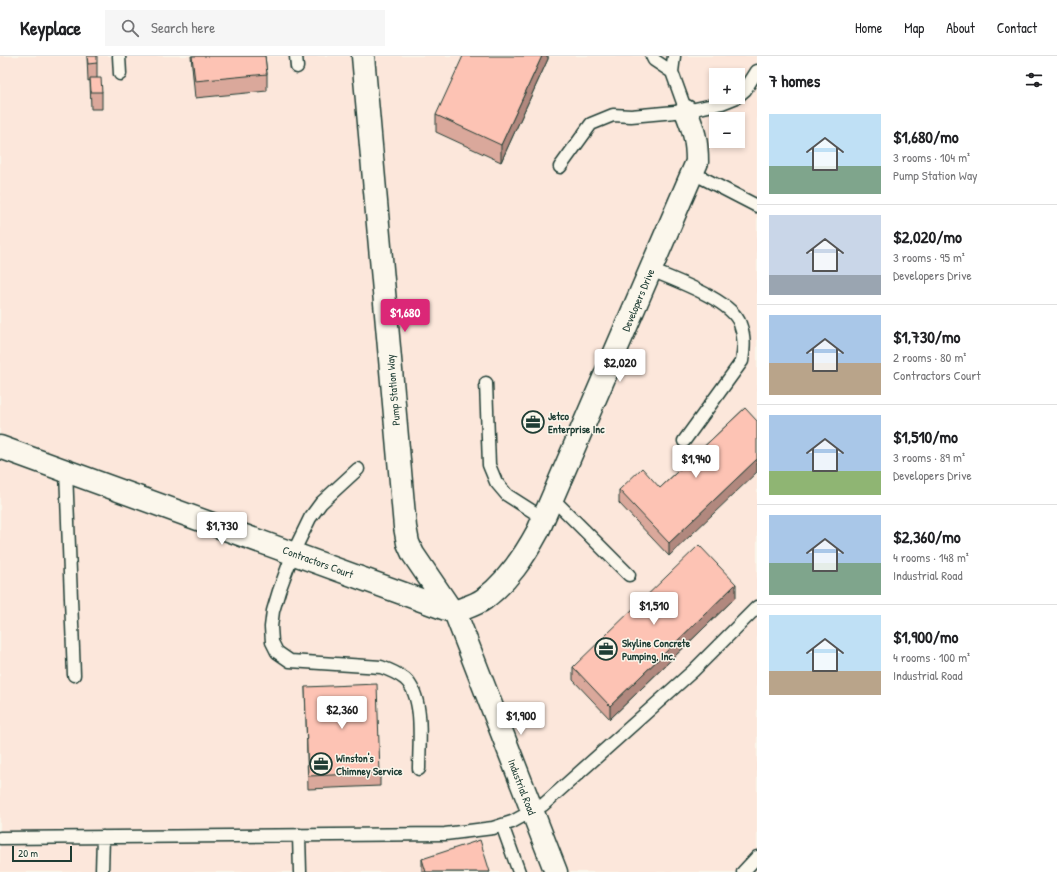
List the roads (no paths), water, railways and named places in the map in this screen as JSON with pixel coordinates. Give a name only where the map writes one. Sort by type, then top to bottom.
[{"type":"street","name":"Pump Station Way","points":[[362,56],[405,527],[408,543],[413,554],[449,608],[455,612]]},
{"type":"street","name":"Developers Drive","points":[[455,612],[483,600],[508,578],[528,549],[544,518],[697,162],[695,133],[686,111]]},
{"type":"street","name":"Contractors Court","points":[[0,447],[455,612]]},
{"type":"street","name":"Industrial Road","points":[[455,612],[556,872]]},
{"type":"lane","points":[[119,56],[120,74]]},
{"type":"lane","points":[[652,56],[654,60],[672,72]]},
{"type":"lane","points":[[674,56],[672,72],[686,111]]},
{"type":"lane","points":[[745,90],[757,71]]},
{"type":"lane","points":[[560,167],[592,124],[613,115],[631,116],[686,111],[718,104]]},
{"type":"lane","points":[[693,172],[757,206]]},
{"type":"lane","points":[[651,270],[691,287],[726,306],[740,323],[745,345],[742,361],[684,441]]},
{"type":"lane","points":[[486,383],[489,465],[496,482],[507,495],[544,518]]},
{"type":"lane","points":[[358,469],[321,504],[310,518],[293,553],[279,591],[273,612],[271,627],[272,642],[277,652],[290,661],[381,667],[393,671],[406,680],[415,696],[419,717],[419,769]]},
{"type":"lane","points":[[66,471],[74,675]]},
{"type":"lane","points":[[552,498],[629,575]]},
{"type":"lane","points":[[0,838],[445,834],[478,831],[512,822],[543,805],[693,670],[757,607]]},
{"type":"lane","points":[[502,825],[519,872]]},
{"type":"lane","points":[[298,835],[300,872]]},
{"type":"lane","points":[[102,872],[103,837]]},
{"type":"lane","points":[[743,872],[757,857]]},
{"type":"place","name":"Jetco Enterprise Inc","points":[[533,422]]},
{"type":"place","name":"Skyline Concrete Pumping, Inc.","points":[[606,649]]},
{"type":"place","name":"Winston's Chimney Service","points":[[321,764]]}]
